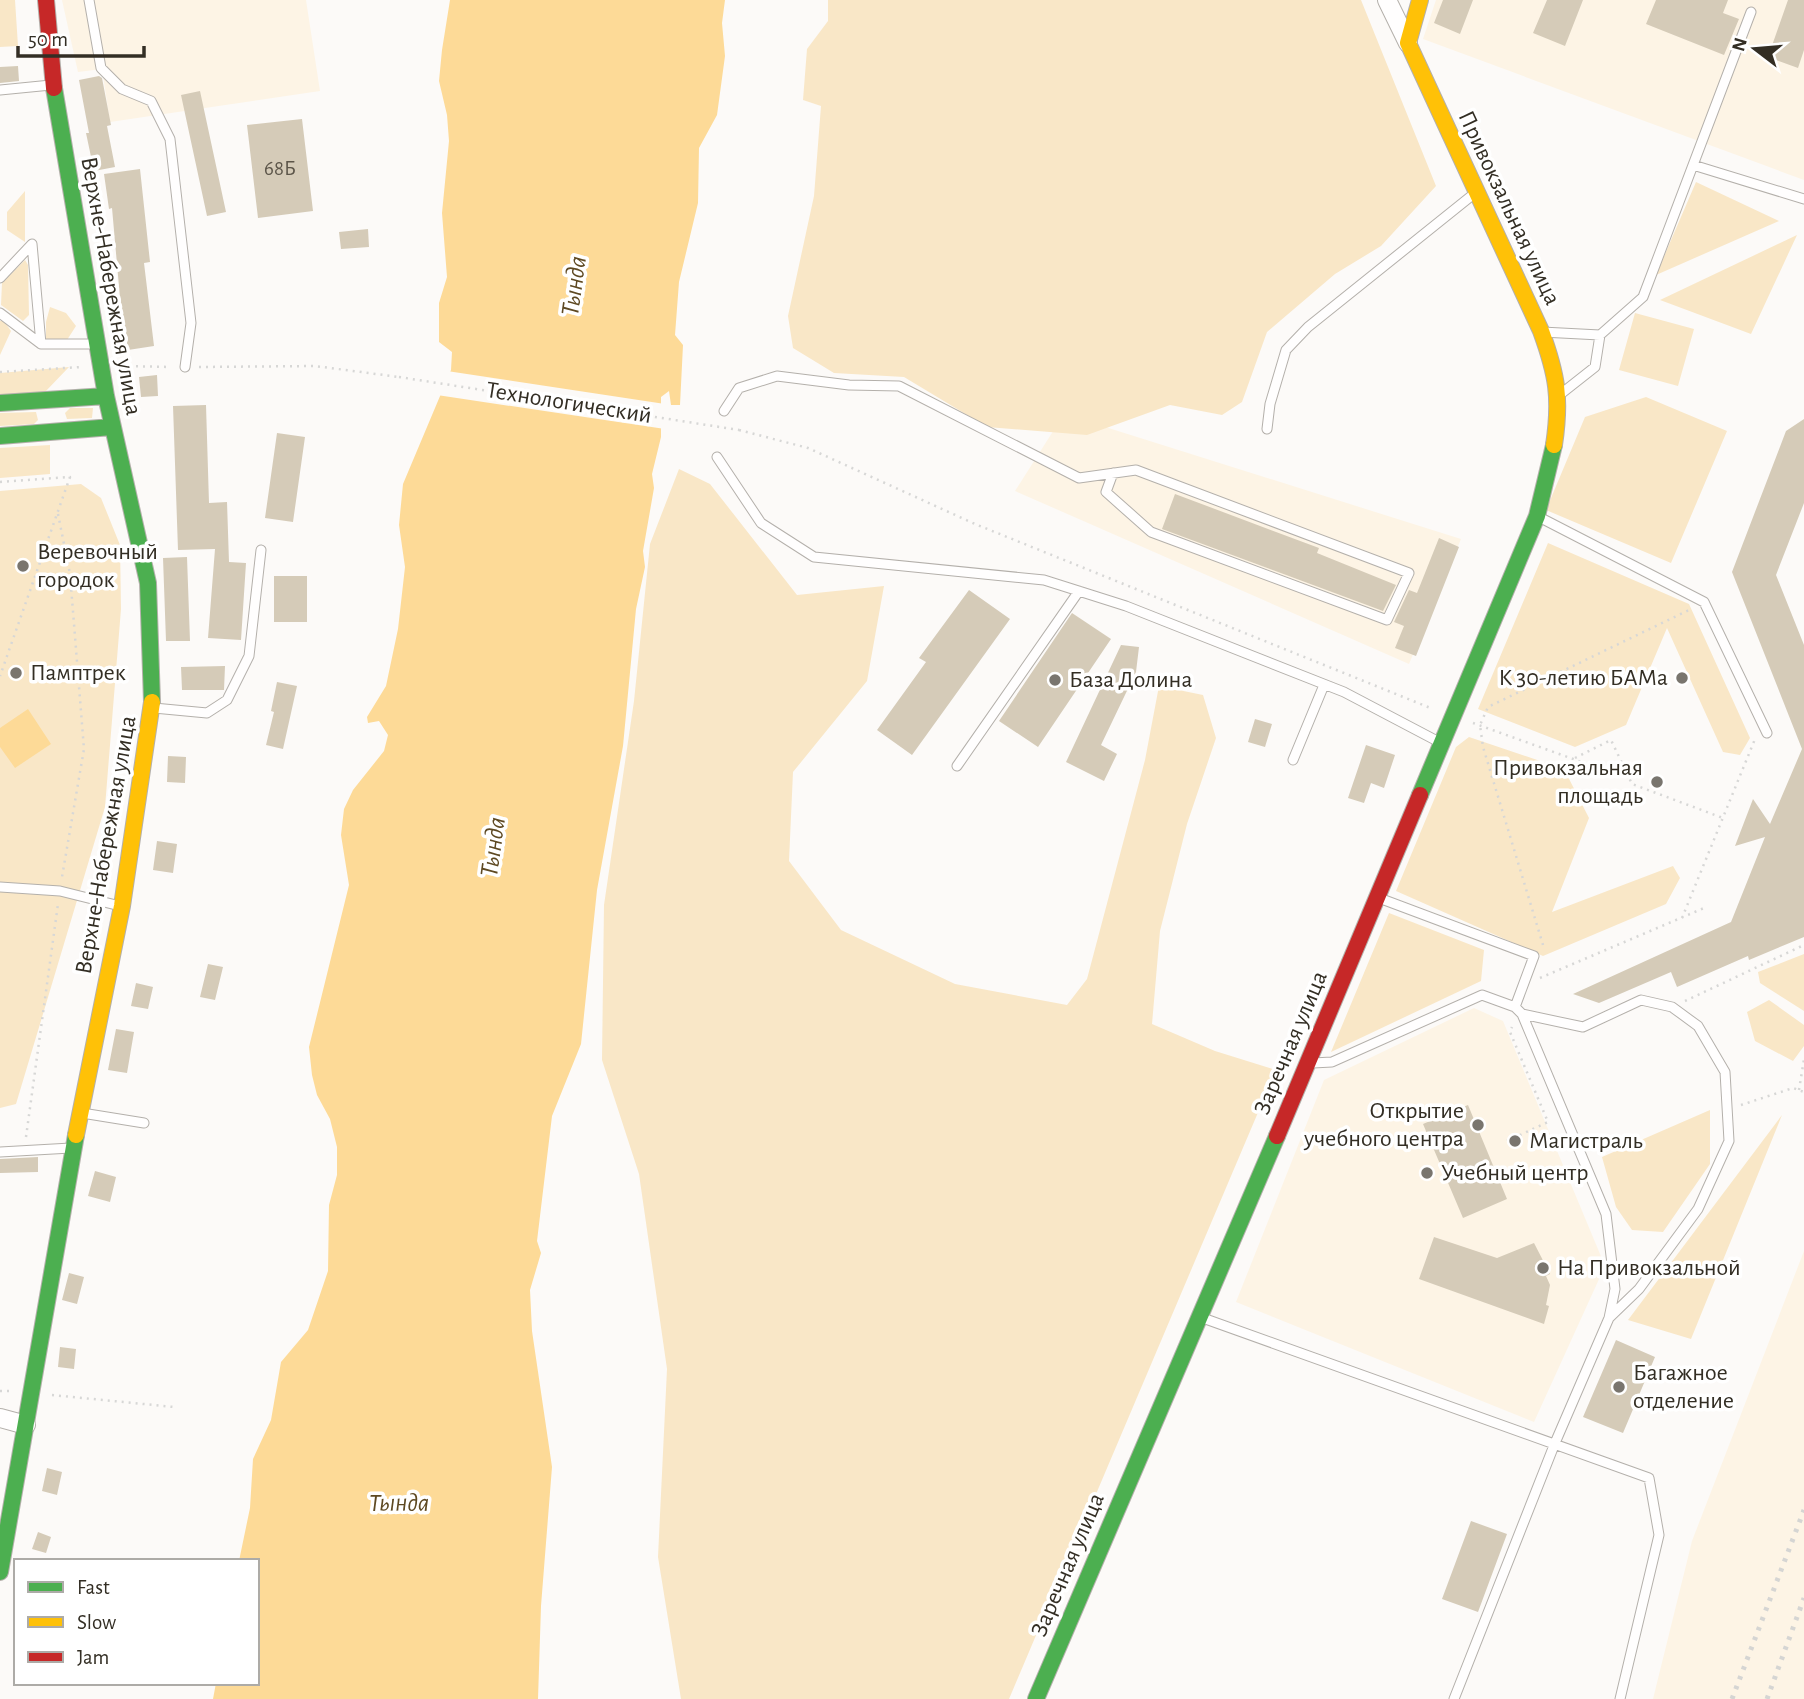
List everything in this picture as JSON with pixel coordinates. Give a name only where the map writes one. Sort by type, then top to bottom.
[{"type":"street","name":"Верхне-Набережная улица","points":[[0,1572],[73,1148],[122,906],[152,708],[148,583],[106,396],[54,85],[46,0]]},
{"type":"street","points":[[1387,0],[1408,43]]},
{"type":"street","points":[[1408,43],[1420,0]]},
{"type":"street","name":"Привокзальная улица","points":[[1408,43],[1541,331],[1554,367],[1558,396]]},
{"type":"street","points":[[0,403],[106,396]]},
{"type":"street","name":"Заречная улица","points":[[1036,1699],[1308,1064],[1538,516],[1552,456],[1558,396]]},
{"type":"street","points":[[50,400],[52,432]]},
{"type":"street","points":[[0,436],[112,427]]},
{"type":"street","points":[[0,1418],[26,1425]]},
{"type":"lane","points":[[89,0],[101,68],[122,89],[151,100],[170,139],[191,323],[185,367]]},
{"type":"lane","points":[[1558,396],[1595,367],[1600,335],[1643,297],[1751,12]]},
{"type":"lane","points":[[0,90],[54,85]]},
{"type":"lane","points":[[1693,165],[1804,200]]},
{"type":"lane","points":[[1267,429],[1270,404],[1286,351],[1308,327],[1476,192]]},
{"type":"lane","points":[[0,278],[32,244],[41,344]]},
{"type":"lane","points":[[0,313],[41,344],[99,344]]},
{"type":"lane","points":[[1541,331],[1600,335]]},
{"type":"lane","points":[[724,411],[739,388],[777,376],[849,385],[899,386],[1079,478],[1113,473],[1136,470],[1409,573],[1387,620],[1150,532],[1106,492],[1113,473]]},
{"type":"lane","points":[[717,457],[761,523],[814,557],[1044,580],[1126,606],[1344,692],[1442,744]]},
{"type":"lane","points":[[1538,516],[1704,602],[1767,733]]},
{"type":"lane","points":[[152,708],[207,713],[227,700],[249,656],[261,551]]},
{"type":"lane","points":[[957,766],[1079,591]]},
{"type":"lane","points":[[1293,760],[1324,684]]},
{"type":"lane","points":[[0,887],[60,891],[122,906]]},
{"type":"lane","points":[[1377,897],[1534,957],[1518,1010],[1606,1214],[1615,1289],[1609,1318],[1555,1443],[1454,1699]]},
{"type":"lane","points":[[1308,1064],[1332,1062],[1482,995],[1518,1010],[1583,1027],[1641,1000],[1672,1007],[1698,1026],[1725,1072],[1729,1141],[1698,1209],[1639,1289],[1609,1318]]},
{"type":"lane","points":[[80,1112],[144,1123]]},
{"type":"lane","points":[[0,1152],[73,1148]]},
{"type":"lane","points":[[1198,1317],[1649,1478],[1659,1535],[1620,1699]]},
{"type":"path","name":"Технологический","points":[[0,372],[101,366],[315,366],[739,430],[808,448],[975,524],[1453,717],[1601,769]]},
{"type":"path","points":[[0,482],[70,477],[0,676]]},
{"type":"path","points":[[24,1150],[60,891],[84,749],[70,574],[58,514]]},
{"type":"path","points":[[1480,725],[1488,707],[1704,602]]},
{"type":"path","points":[[1682,918],[1762,722]]},
{"type":"path","points":[[1573,759],[1611,740],[1632,784],[1723,818]]},
{"type":"path","points":[[1530,982],[1704,908]]},
{"type":"path","points":[[1672,1007],[1804,945]]},
{"type":"path","points":[[1799,1090],[1804,1059]]},
{"type":"path","points":[[1727,1110],[1793,1088],[1804,1092]]},
{"type":"path","points":[[0,1391],[174,1407]]},
{"type":"shaded area","points":[[0,0],[15,0],[18,46],[0,47]]},
{"type":"shaded area","points":[[62,0],[306,0],[320,91],[110,122],[102,69],[78,72]]},
{"type":"shaded area","points":[[828,0],[1361,0],[1436,186],[1381,246],[1335,274],[1267,332],[1242,402],[1222,415],[1170,405],[1087,435],[987,427],[904,377],[834,373],[793,348],[788,316],[814,196],[821,106],[803,100],[807,49],[828,21]]},
{"type":"shaded area","points":[[1436,0],[1804,0],[1804,180],[1423,39]]},
{"type":"shaded area","points":[[1696,182],[1779,221],[1656,275]]},
{"type":"shaded area","points":[[25,191],[25,242],[7,230],[7,212]]},
{"type":"shaded area","points":[[1797,235],[1751,334],[1660,300]]},
{"type":"shaded area","points":[[25,260],[28,265],[29,315],[23,321],[1,305],[2,283]]},
{"type":"shaded area","points":[[50,307],[66,313],[76,326],[67,340],[46,340],[46,322]]},
{"type":"shaded area","points":[[1635,313],[1694,329],[1678,386],[1619,370]]},
{"type":"shaded area","points":[[0,321],[4,321],[11,331],[0,355]]},
{"type":"shaded area","points":[[69,367],[45,392],[0,395],[0,373]]},
{"type":"shaded area","points":[[1646,397],[1727,431],[1671,563],[1546,510],[1585,417]]},
{"type":"shaded area","points":[[70,408],[93,408],[92,418],[67,419],[65,413]]},
{"type":"shaded area","points":[[36,412],[38,420],[34,424],[0,426],[0,413]]},
{"type":"shaded area","points":[[1064,414],[1461,539],[1409,664],[1015,491]]},
{"type":"shaded area","points":[[50,445],[50,474],[0,478],[0,448]]},
{"type":"shaded area","points":[[679,469],[710,484],[797,595],[884,586],[867,681],[793,772],[789,861],[841,930],[955,984],[1067,1005],[1087,979],[1145,760],[1159,686],[1203,695],[1216,738],[1187,824],[1160,931],[1152,1024],[1215,1051],[1276,1070],[1009,1699],[681,1699],[658,1557],[667,1369],[639,1174],[602,1060],[604,905],[634,701],[650,544]]},
{"type":"shaded area","points":[[81,484],[101,498],[120,545],[121,609],[105,807],[16,1104],[0,1108],[0,491]]},
{"type":"shaded area","points":[[1548,543],[1689,604],[1750,738],[1740,755],[1723,752],[1667,628],[1626,725],[1575,747],[1478,709]]},
{"type":"shaded area","points":[[1469,737],[1564,769],[1589,818],[1552,912],[1673,866],[1680,878],[1666,904],[1543,956],[1396,891],[1456,747]]},
{"type":"shaded area","points":[[1389,913],[1484,950],[1481,981],[1331,1052]]},
{"type":"shaded area","points":[[1804,954],[1804,1011],[1760,983],[1758,972]]},
{"type":"shaded area","points":[[1769,1000],[1804,1025],[1804,1046],[1793,1061],[1755,1041],[1747,1012]]},
{"type":"shaded area","name":"Учебный центр","points":[[1474,1008],[1503,1021],[1605,1266],[1534,1422],[1236,1302],[1324,1080]]},
{"type":"shaded area","points":[[1710,1110],[1710,1164],[1663,1232],[1632,1230],[1616,1207],[1602,1157]]},
{"type":"shaded area","points":[[1782,1115],[1691,1339],[1628,1320]]},
{"type":"shaded area","points":[[1804,1251],[1804,1699],[1653,1699],[1692,1541]]},
{"type":"water","name":"Тында","points":[[450,0],[725,0],[722,23],[725,56],[717,115],[699,148],[698,203],[679,282],[675,335],[683,345],[680,405],[671,405],[669,391],[661,397],[661,437],[652,474],[654,488],[643,551],[645,567],[636,609],[623,746],[597,890],[581,1044],[552,1116],[537,1241],[541,1253],[530,1290],[532,1331],[552,1467],[541,1606],[538,1699],[213,1699],[216,1685],[259,1685],[259,1559],[239,1559],[250,1508],[253,1459],[271,1420],[281,1362],[308,1330],[328,1271],[329,1205],[337,1175],[337,1147],[330,1119],[317,1095],[309,1047],[349,885],[341,835],[344,809],[353,790],[384,751],[388,735],[379,721],[368,723],[367,717],[386,686],[398,629],[405,567],[399,525],[403,484],[451,370],[452,352],[439,342],[439,303],[447,277],[442,213],[449,141],[447,115],[439,81]]},
{"type":"water","points":[[28,709],[51,744],[15,768],[0,747],[0,728]]},
{"type":"pier","points":[[447,371],[665,404],[665,429],[437,395]]},
{"type":"building","points":[[1443,0],[1473,0],[1460,34],[1434,23]]},
{"type":"building","points":[[1547,0],[1583,0],[1565,46],[1533,33]]},
{"type":"building","points":[[1656,0],[1728,0],[1723,13],[1739,19],[1724,55],[1646,24]]},
{"type":"building","points":[[1788,0],[1804,0],[1804,50],[1798,68],[1768,57]]},
{"type":"building","points":[[18,66],[19,81],[0,83],[0,67]]},
{"type":"building","points":[[99,76],[102,78],[111,125],[107,126],[115,167],[94,171],[79,80]]},
{"type":"building","points":[[200,91],[226,212],[207,216],[181,95]]},
{"type":"building","points":[[302,119],[313,211],[258,218],[247,125]]},
{"type":"building","points":[[140,169],[150,262],[144,263],[154,346],[128,350],[121,309],[112,208],[109,209],[104,174]]},
{"type":"building","points":[[368,229],[369,247],[341,249],[339,232]]},
{"type":"building","points":[[157,375],[158,396],[141,397],[139,377]]},
{"type":"building","points":[[206,405],[209,503],[227,502],[229,562],[246,563],[241,640],[208,638],[215,549],[178,550],[173,406]]},
{"type":"building","points":[[1804,419],[1804,503],[1776,575],[1804,645],[1804,937],[1749,960],[1748,956],[1677,987],[1671,972],[1599,1003],[1573,994],[1731,922],[1765,837],[1735,846],[1753,799],[1770,824],[1802,749],[1732,572],[1786,431]]},
{"type":"building","points":[[277,433],[305,437],[293,522],[265,518]]},
{"type":"building","points":[[1175,494],[1319,548],[1317,553],[1396,585],[1383,611],[1162,529]]},
{"type":"building","points":[[1439,538],[1459,547],[1416,656],[1395,648],[1404,626],[1394,622],[1409,590],[1417,593]]},
{"type":"building","points":[[187,557],[190,641],[166,641],[163,558]]},
{"type":"building","points":[[274,576],[307,576],[307,622],[274,622]]},
{"type":"building","points":[[969,590],[1010,619],[912,755],[877,730],[926,662],[919,658]]},
{"type":"building","name":"База Долина","points":[[1072,613],[1111,639],[1038,747],[999,721]]},
{"type":"building","points":[[1121,645],[1139,647],[1136,672],[1101,745],[1117,754],[1104,781],[1066,762]]},
{"type":"building","points":[[225,666],[224,690],[182,690],[181,667]]},
{"type":"building","points":[[277,682],[297,686],[283,749],[266,745],[274,712],[271,711]]},
{"type":"building","points":[[1255,719],[1272,724],[1265,747],[1248,742]]},
{"type":"building","points":[[1366,745],[1395,755],[1384,788],[1371,783],[1364,803],[1348,798]]},
{"type":"building","points":[[168,756],[186,757],[185,783],[167,782]]},
{"type":"building","points":[[157,841],[177,844],[173,873],[153,870]]},
{"type":"building","points":[[208,964],[223,967],[215,1000],[200,997]]},
{"type":"building","points":[[136,983],[153,987],[148,1009],[131,1006]]},
{"type":"building","points":[[116,1029],[134,1032],[127,1073],[108,1070]]},
{"type":"building","points":[[1468,1105],[1507,1199],[1463,1218],[1423,1124]]},
{"type":"building","points":[[38,1157],[38,1172],[0,1173],[0,1159]]},
{"type":"building","points":[[95,1171],[116,1177],[110,1202],[88,1196]]},
{"type":"building","points":[[1434,1237],[1497,1258],[1534,1243],[1550,1274],[1546,1276],[1550,1285],[1546,1305],[1549,1306],[1544,1324],[1419,1279]]},
{"type":"building","points":[[69,1273],[84,1277],[77,1304],[62,1300]]},
{"type":"building","name":"Багажное отделение","points":[[1616,1340],[1655,1357],[1623,1433],[1583,1417]]},
{"type":"building","points":[[60,1347],[76,1349],[74,1369],[58,1367]]},
{"type":"building","points":[[47,1468],[62,1472],[57,1495],[42,1491]]},
{"type":"building","points":[[1471,1521],[1507,1534],[1478,1612],[1442,1599]]},
{"type":"building","points":[[38,1532],[51,1537],[46,1553],[32,1549]]},
{"type":"railway","points":[[1732,1699],[1804,1510]]},
{"type":"railway","points":[[1767,1699],[1804,1598]]},
{"type":"traffic: fast","points":[[54,88],[106,396],[148,583],[152,702]]},
{"type":"traffic: fast","points":[[0,403],[106,396]]},
{"type":"traffic: fast","points":[[0,436],[112,427]]},
{"type":"traffic: fast","points":[[1420,795],[1537,516],[1554,445]]},
{"type":"traffic: fast","points":[[0,1572],[76,1135]]},
{"type":"traffic: fast","points":[[1036,1699],[1277,1136]]},
{"type":"traffic: slow","points":[[1420,0],[1408,43],[1541,331],[1556,387],[1554,445]]},
{"type":"traffic: slow","points":[[76,1135],[122,906],[152,702]]},
{"type":"traffic: jam","points":[[46,0],[54,88]]},
{"type":"traffic: jam","points":[[1277,1136],[1420,795]]},
{"type":"place","name":"Веревочный городок","points":[[23,566]]},
{"type":"place","name":"Памптрек","points":[[16,673]]},
{"type":"place","name":"К 30-летию БАМа","points":[[1682,678]]},
{"type":"place","name":"База Долина","points":[[1055,680]]},
{"type":"place","name":"Привокзальная площадь","points":[[1657,782]]},
{"type":"place","name":"Открытие учебного центра","points":[[1478,1125]]},
{"type":"place","name":"Магистраль","points":[[1515,1141]]},
{"type":"place","name":"Учебный центр","points":[[1427,1173]]},
{"type":"place","name":"На Привокзальной","points":[[1543,1268]]},
{"type":"place","name":"Багажное отделение","points":[[1619,1387]]}]
